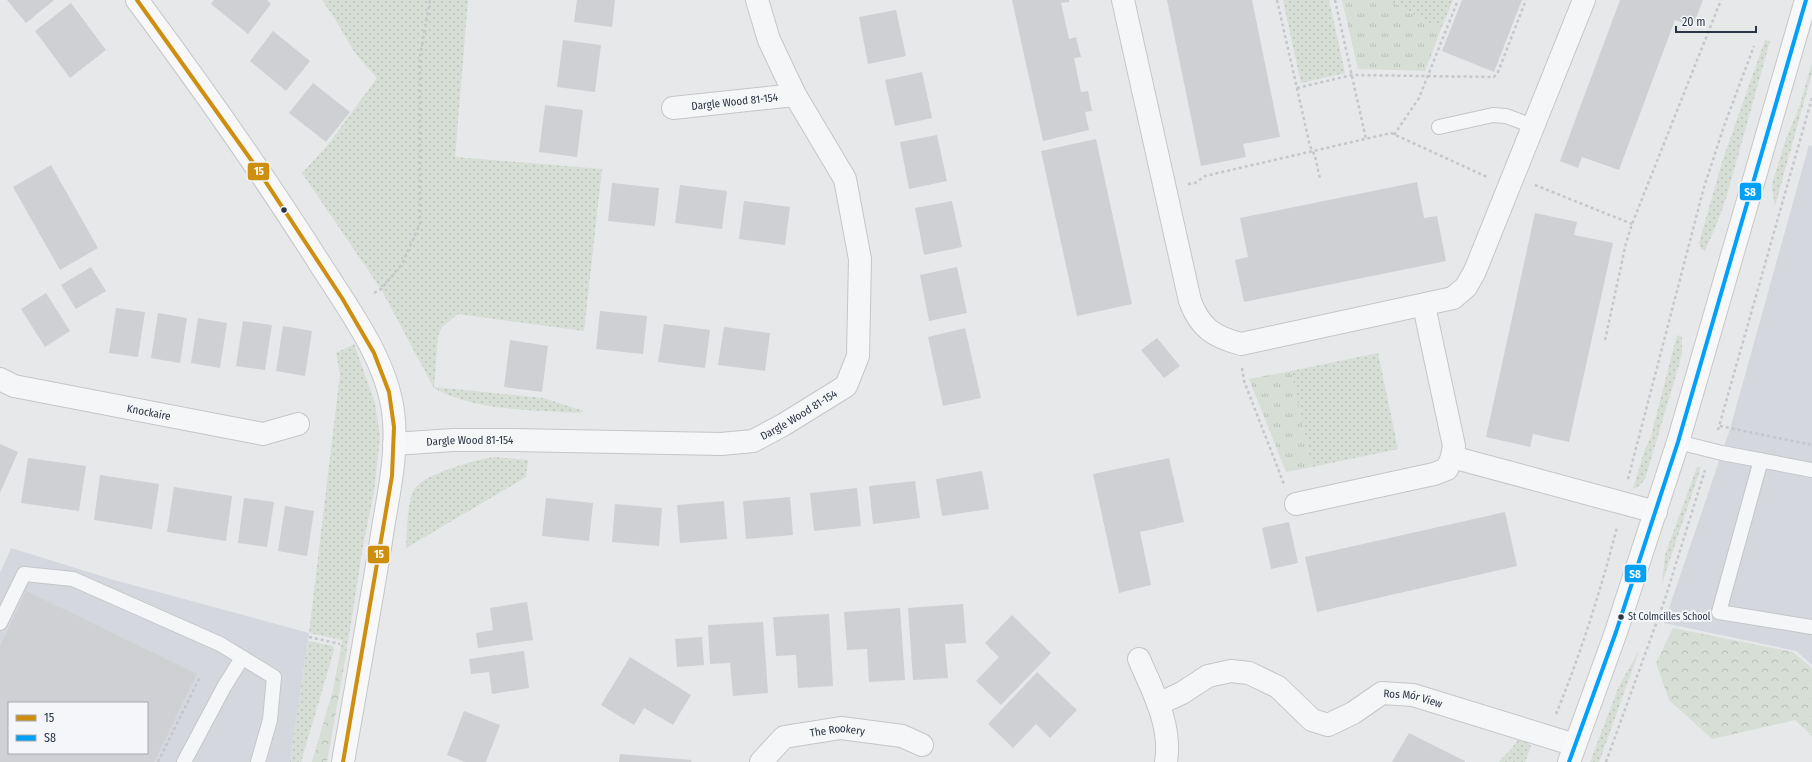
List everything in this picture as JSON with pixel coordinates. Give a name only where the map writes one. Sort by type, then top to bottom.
[{"type":"street","points":[[137,0],[290,217],[353,316],[380,368],[388,388],[393,412],[394,444],[390,480],[363,652],[343,762]]},
{"type":"street","name":"Dargle Wood 81-154","points":[[394,444],[453,440],[721,444],[753,441],[783,425],[846,386],[858,356],[860,259],[845,180],[795,95],[769,40],[757,0]]},
{"type":"street","points":[[1123,0],[1190,300],[1195,314],[1207,330],[1224,340],[1241,344],[1424,306],[1453,298],[1466,286],[1475,271],[1584,0]]},
{"type":"street","points":[[1572,753],[1616,632],[1678,442],[1806,0]]},
{"type":"street","name":"Dargle Wood 81-154","points":[[673,108],[795,95]]},
{"type":"street","points":[[1291,498],[1434,474],[1446,469],[1452,457],[1454,446],[1453,438],[1424,306]]},
{"type":"street","name":"Knockaire","points":[[0,379],[14,386],[263,434],[298,424]]},
{"type":"street","points":[[1452,457],[1656,512]]},
{"type":"street","points":[[1139,659],[1158,704],[1167,735],[1166,762]]},
{"type":"street","name":"Ros Mór View","points":[[1158,704],[1182,693],[1208,676],[1231,670],[1249,674],[1278,687],[1312,720],[1328,725],[1353,713],[1382,693],[1413,695],[1572,753]]},
{"type":"street","name":"The Rookery","points":[[761,762],[784,737],[841,728],[902,736],[922,746]]},
{"type":"lane","points":[[1439,127],[1493,115],[1506,116],[1533,126]]},
{"type":"lane","points":[[1678,442],[1722,453],[1812,470]]},
{"type":"lane","points":[[1761,460],[1719,612],[1812,627]]},
{"type":"lane","points":[[0,623],[24,574],[73,579],[220,644],[274,677],[270,720],[258,762]]},
{"type":"lane","points":[[184,762],[224,687],[242,658]]},
{"type":"path","points":[[374,294],[381,289],[402,264],[420,224],[420,56],[430,0]]},
{"type":"path","points":[[1277,0],[1310,146],[1320,179]]},
{"type":"path","points":[[1335,0],[1366,139]]},
{"type":"path","points":[[1394,135],[1418,100],[1458,0]]},
{"type":"path","points":[[1297,88],[1352,75],[1494,77],[1498,72],[1526,0]]},
{"type":"path","points":[[1605,340],[1626,243],[1632,224],[1721,0]]},
{"type":"path","points":[[1574,668],[1610,554],[1690,234],[1724,126],[1754,46]]},
{"type":"path","points":[[1717,436],[1812,98]]},
{"type":"path","points":[[1181,186],[1195,183],[1205,176],[1391,134],[1523,193],[1528,182],[1632,224]]},
{"type":"path","points":[[1240,361],[1244,381],[1291,498]]},
{"type":"path","points":[[1720,426],[1812,445]]},
{"type":"path","points":[[1606,762],[1665,599],[1707,465]]},
{"type":"path","points":[[309,637],[340,644]]},
{"type":"path","points":[[158,762],[200,677]]},
{"type":"shaded area","points":[[1809,145],[1812,146],[1812,665],[1796,651],[1664,623],[1730,429]]},
{"type":"shaded area","points":[[11,548],[114,580],[309,633],[290,762],[0,762],[0,573]]},
{"type":"green space","points":[[322,0],[468,0],[455,157],[602,169],[584,331],[458,314],[442,327],[438,336],[434,387],[543,398],[584,411],[579,413],[504,408],[468,401],[451,396],[434,388],[381,289],[302,173],[327,146],[377,78],[355,53]]},
{"type":"green space","points":[[1283,0],[1329,0],[1345,73],[1301,83]]},
{"type":"green space","points":[[1342,0],[1387,0],[1441,29],[1425,71],[1358,69]]},
{"type":"green space","points":[[1387,0],[1453,0],[1441,29]]},
{"type":"green space","points":[[1765,40],[1770,41],[1727,195],[1705,251],[1701,249],[1699,243],[1723,159]]},
{"type":"green space","points":[[1812,63],[1812,73],[1775,206],[1772,188],[1773,180],[1786,139],[1799,108]]},
{"type":"green space","points":[[1677,335],[1682,337],[1682,352],[1679,365],[1645,479],[1639,486],[1633,489],[1644,452],[1651,436]]},
{"type":"green space","points":[[354,344],[375,403],[380,437],[374,491],[363,546],[346,655],[340,653],[342,640],[309,633],[340,374],[336,353]]},
{"type":"green space","points":[[1378,353],[1398,449],[1312,467],[1291,371]]},
{"type":"green space","points":[[1291,371],[1312,467],[1286,472],[1249,379]]},
{"type":"green space","points":[[494,457],[528,460],[526,477],[406,548],[410,500],[415,488],[421,482],[440,472],[464,464]]},
{"type":"green space","points":[[1697,467],[1701,467],[1662,583],[1665,555]]},
{"type":"green space","points":[[1673,628],[1793,652],[1812,668],[1812,736],[1795,720],[1712,739],[1669,700],[1656,663]]},
{"type":"green space","points":[[308,641],[333,646],[334,650],[301,762],[290,762]]},
{"type":"green space","points":[[1639,651],[1599,762],[1590,762],[1619,686]]},
{"type":"green space","points":[[340,653],[346,655],[327,762],[312,762],[333,690]]},
{"type":"green space","points":[[1518,738],[1525,740],[1531,746],[1525,762],[1499,762],[1517,742]]},
{"type":"building","points":[[7,0],[54,0],[26,23]]},
{"type":"building","points":[[214,0],[267,0],[271,4],[248,34],[211,4]]},
{"type":"building","points":[[577,0],[615,0],[612,27],[574,22]]},
{"type":"building","points":[[1012,0],[1069,0],[1069,2],[1061,3],[1069,39],[1076,37],[1081,57],[1074,58],[1081,92],[1088,91],[1092,111],[1085,112],[1089,130],[1043,141]]},
{"type":"building","points":[[1167,0],[1252,0],[1280,137],[1243,144],[1246,157],[1201,166]]},
{"type":"building","points":[[1462,0],[1522,0],[1494,72],[1442,51]]},
{"type":"building","points":[[1620,0],[1703,0],[1693,26],[1675,20],[1619,170],[1582,157],[1578,168],[1560,161]]},
{"type":"building","points":[[71,3],[106,50],[70,78],[35,31]]},
{"type":"building","points":[[896,10],[906,56],[868,64],[859,17]]},
{"type":"building","points":[[273,31],[310,61],[286,91],[250,61]]},
{"type":"building","points":[[563,40],[601,45],[595,92],[557,87]]},
{"type":"building","points":[[922,72],[932,118],[895,126],[885,80]]},
{"type":"building","points":[[313,83],[350,112],[326,142],[289,113]]},
{"type":"building","points":[[545,105],[583,110],[577,157],[539,152]]},
{"type":"building","points":[[937,135],[947,181],[909,189],[900,142]]},
{"type":"building","points":[[1096,139],[1132,304],[1077,316],[1041,151]]},
{"type":"building","points":[[51,165],[98,248],[60,270],[13,187]]},
{"type":"building","points":[[1417,182],[1424,218],[1437,216],[1446,261],[1244,302],[1235,260],[1248,257],[1240,218]]},
{"type":"building","points":[[612,183],[659,188],[655,226],[608,221]]},
{"type":"building","points":[[680,185],[727,191],[722,229],[675,223]]},
{"type":"building","points":[[744,201],[790,207],[785,245],[739,239]]},
{"type":"building","points":[[952,201],[962,247],[924,255],[915,208]]},
{"type":"building","points":[[1535,213],[1577,222],[1574,235],[1613,243],[1569,442],[1533,434],[1530,447],[1486,437]]},
{"type":"building","points":[[91,267],[106,291],[76,309],[61,285]]},
{"type":"building","points":[[957,267],[967,313],[929,321],[920,275]]},
{"type":"building","points":[[46,293],[70,331],[45,347],[21,309]]},
{"type":"building","points":[[116,308],[145,312],[138,357],[109,353]]},
{"type":"building","points":[[600,311],[647,316],[643,354],[596,349]]},
{"type":"building","points":[[158,313],[187,318],[180,363],[151,358]]},
{"type":"building","points":[[198,318],[227,323],[220,368],[191,363]]},
{"type":"building","points":[[243,321],[272,325],[265,370],[236,366]]},
{"type":"building","points":[[664,324],[710,330],[705,368],[658,362]]},
{"type":"building","points":[[283,326],[312,331],[305,376],[276,371]]},
{"type":"building","points":[[724,327],[770,333],[765,371],[718,365]]},
{"type":"building","points":[[965,328],[981,398],[943,406],[928,337]]},
{"type":"building","points":[[1157,338],[1180,366],[1164,378],[1141,350]]},
{"type":"building","points":[[510,340],[548,346],[542,392],[504,387]]},
{"type":"building","points":[[0,444],[18,452],[0,493]]},
{"type":"building","points":[[28,458],[86,466],[79,511],[21,503]]},
{"type":"building","points":[[1169,458],[1184,522],[1140,532],[1151,585],[1119,593],[1093,474]]},
{"type":"building","points":[[982,471],[989,509],[942,516],[936,479]]},
{"type":"building","points":[[100,475],[159,484],[152,529],[94,520]]},
{"type":"building","points":[[915,481],[920,518],[873,524],[869,486]]},
{"type":"building","points":[[174,487],[232,496],[226,541],[167,532]]},
{"type":"building","points":[[857,488],[861,526],[814,531],[810,493]]},
{"type":"building","points":[[790,497],[793,535],[746,539],[743,501]]},
{"type":"building","points":[[244,498],[274,502],[267,547],[238,543]]},
{"type":"building","points":[[546,498],[593,503],[589,541],[542,536]]},
{"type":"building","points":[[724,501],[727,539],[680,543],[677,505]]},
{"type":"building","points":[[615,504],[662,508],[659,546],[612,542]]},
{"type":"building","points":[[285,506],[314,511],[307,556],[278,551]]},
{"type":"building","points":[[1505,512],[1517,566],[1317,612],[1305,557]]},
{"type":"building","points":[[1289,522],[1298,563],[1271,569],[1262,528]]},
{"type":"building","points":[[26,591],[197,674],[154,762],[0,762],[0,646]]},
{"type":"building","points":[[527,602],[533,640],[478,648],[476,633],[493,630],[490,608]]},
{"type":"building","points":[[963,604],[966,643],[945,644],[948,678],[913,680],[908,608]]},
{"type":"building","points":[[900,608],[905,680],[869,682],[867,649],[847,650],[844,612]]},
{"type":"building","points":[[829,614],[833,686],[798,688],[796,655],[776,656],[773,617]]},
{"type":"building","points":[[1012,615],[1051,653],[1001,705],[976,681],[999,657],[985,643]]},
{"type":"building","points":[[763,622],[768,693],[733,696],[730,663],[710,664],[708,625]]},
{"type":"building","points":[[702,637],[704,665],[677,667],[675,639]]},
{"type":"building","points":[[524,651],[529,688],[492,694],[489,672],[471,674],[469,659]]},
{"type":"building","points":[[630,657],[691,695],[673,725],[644,708],[634,725],[601,705]]},
{"type":"building","points":[[1037,672],[1077,710],[1050,738],[1036,724],[1013,748],[988,724]]},
{"type":"building","points":[[464,711],[500,725],[486,762],[465,762],[447,755]]},
{"type":"building","points":[[1409,733],[1465,761],[1465,762],[1392,762]]},
{"type":"building","points":[[620,754],[692,760],[691,762],[619,762]]},
{"type":"transit line","name":"15","points":[[137,0],[254,164],[342,298],[374,353],[389,392],[394,427],[392,476],[343,762]]},
{"type":"transit line","name":"S8","points":[[1569,762],[1616,632],[1678,442],[1806,0]]},
{"type":"place","name":"St Colmcilles School","points":[[1621,617]]}]
